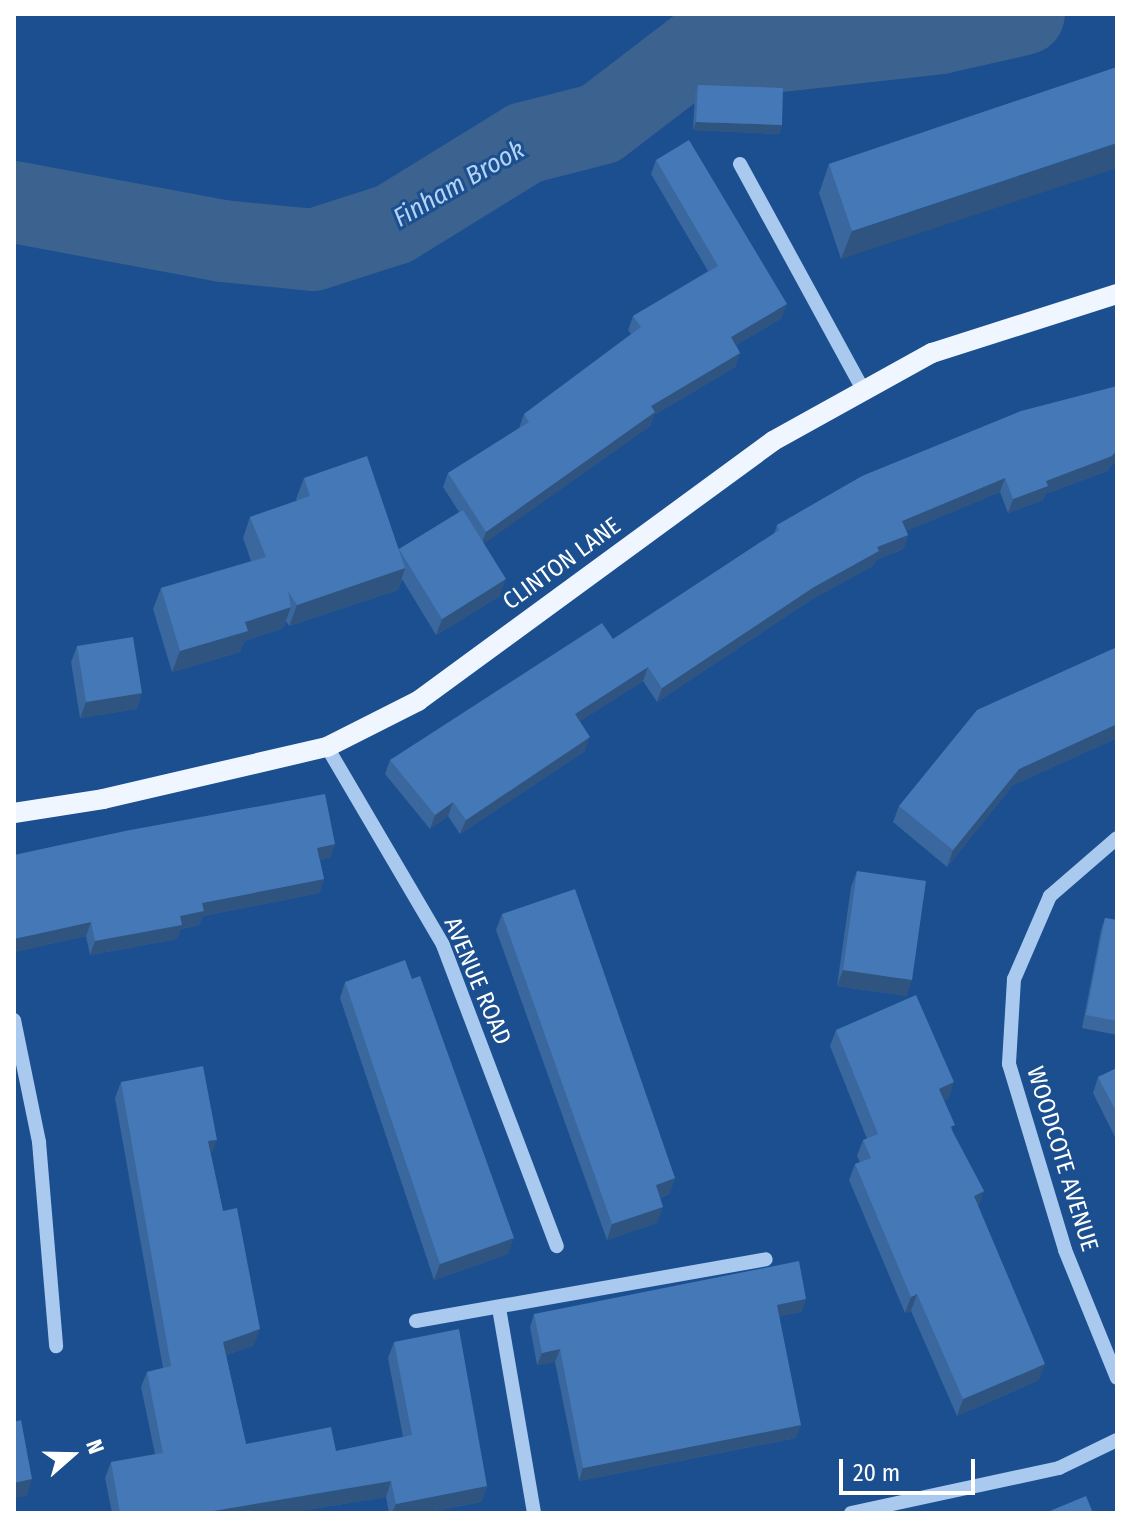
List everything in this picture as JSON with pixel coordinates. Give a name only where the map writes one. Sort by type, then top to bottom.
[{"type":"main road","name":"CLINTON LANE","points":[[14,813],[103,799],[327,747],[418,701],[773,441],[932,353],[1117,294]]},
{"type":"street","points":[[740,164],[864,391]]},
{"type":"street","name":"AVENUE ROAD","points":[[327,747],[443,945],[557,1246]]},
{"type":"street","name":"WOODCOTE AVENUE","points":[[1117,838],[1050,896],[1014,979],[1009,1064],[1065,1250],[1117,1378]]},
{"type":"street","points":[[14,1020],[39,1142],[56,1346]]},
{"type":"street","points":[[416,1321],[766,1259]]},
{"type":"street","points":[[499,1308],[534,1513]]},
{"type":"street","points":[[851,1513],[1059,1468],[1117,1440]]},
{"type":"building","points":[[1117,67],[1117,143],[852,231],[829,164]]},
{"type":"building","points":[[698,85],[783,88],[782,125],[696,122]]},
{"type":"building","points":[[689,140],[787,304],[731,337],[740,353],[651,406],[655,412],[486,532],[448,473],[529,422],[524,414],[641,327],[633,316],[718,266],[656,160]]},
{"type":"building","points":[[1117,386],[1117,450],[1112,456],[1046,481],[1048,486],[1013,499],[1005,478],[902,521],[908,535],[877,547],[879,551],[814,587],[662,688],[648,667],[575,714],[590,737],[466,820],[453,802],[435,815],[390,760],[602,623],[613,639],[779,530],[777,525],[862,476],[1021,411]]},
{"type":"building","points":[[367,456],[405,568],[297,605],[288,591],[291,607],[245,622],[248,631],[180,651],[161,588],[266,557],[250,517],[310,496],[304,478]]},
{"type":"building","points":[[463,510],[506,579],[442,619],[399,549]]},
{"type":"building","points":[[133,637],[142,693],[86,702],[77,646]]},
{"type":"building","points":[[1117,647],[1117,724],[1019,769],[953,850],[899,806],[977,710]]},
{"type":"building","points":[[325,794],[335,844],[317,848],[324,879],[202,903],[204,911],[180,916],[182,925],[95,941],[91,922],[14,939],[14,855]]},
{"type":"building","points":[[857,871],[926,881],[912,980],[843,970]]},
{"type":"building","points":[[575,889],[675,1178],[656,1185],[663,1207],[612,1224],[502,914]]},
{"type":"building","points":[[1105,918],[1117,920],[1117,1021],[1086,1015]]},
{"type":"building","points":[[405,960],[412,979],[420,976],[514,1238],[440,1264],[345,982]]},
{"type":"building","points":[[916,995],[954,1082],[939,1089],[955,1125],[950,1127],[984,1191],[974,1196],[1045,1364],[963,1399],[917,1294],[911,1297],[855,1164],[871,1158],[863,1140],[878,1134],[836,1030]]},
{"type":"building","points":[[203,1066],[217,1140],[208,1141],[223,1211],[237,1208],[260,1329],[223,1342],[246,1444],[331,1427],[336,1451],[412,1435],[394,1342],[459,1329],[487,1486],[396,1504],[391,1481],[201,1513],[120,1513],[111,1462],[163,1453],[147,1372],[171,1366],[121,1082]]},
{"type":"building","points":[[1117,1068],[1117,1113],[1098,1077]]},
{"type":"building","points":[[799,1261],[806,1299],[777,1305],[801,1425],[583,1468],[560,1349],[542,1353],[534,1314]]},
{"type":"building","points":[[21,1420],[32,1479],[14,1483],[14,1422]]},
{"type":"building","points":[[1086,1496],[1093,1513],[1045,1513]]},
{"type":"waterway","name":"Finham Brook","points":[[14,202],[222,241],[313,250],[394,224],[525,143],[600,124],[699,48],[763,53],[940,33],[1024,14]]}]
